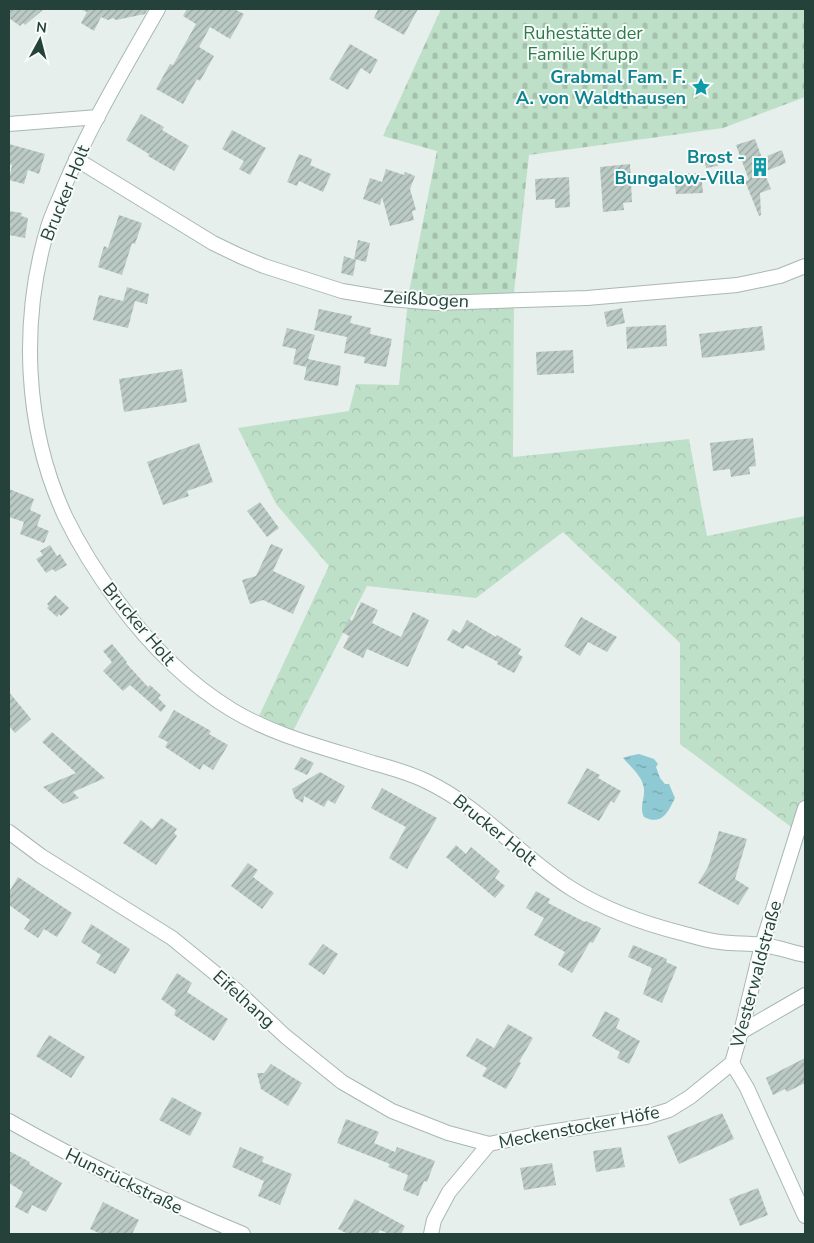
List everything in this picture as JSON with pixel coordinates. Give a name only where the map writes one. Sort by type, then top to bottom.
[{"type":"street","name":"Brucker Holt","points":[[158,9],[76,159],[48,225],[31,309],[30,363],[35,412],[49,472],[64,514],[87,558],[103,582],[151,644],[174,668],[199,688],[234,711],[281,733],[411,774],[449,793],[552,876],[598,904],[631,919],[658,928],[718,942],[762,945],[805,954]]},
{"type":"street","points":[[9,124],[98,117]]},
{"type":"street","name":"Zeißbogen","points":[[76,159],[213,243],[240,256],[264,266],[342,291],[390,299],[436,303],[587,298],[737,285],[780,276],[805,266]]},
{"type":"street","name":"Westerwaldstraße","points":[[805,808],[762,945],[742,1032],[732,1063],[747,1088],[805,1216]]},
{"type":"street","name":"Eifelhang","points":[[9,832],[40,856],[172,938],[237,991],[285,1036],[342,1082],[392,1111],[448,1134],[489,1144]]},
{"type":"street","points":[[742,1032],[805,995]]},
{"type":"street","name":"Meckenstocker Höfe","points":[[431,1234],[434,1220],[449,1192],[489,1144],[537,1134],[646,1117],[669,1110],[690,1097],[732,1063]]},
{"type":"street","name":"Hunsrückstraße","points":[[9,1121],[83,1163],[126,1184],[243,1234]]},
{"type":"green space","name":"Ruhestätte der Familie Krupp","points":[[441,9],[805,9],[805,97],[723,128],[529,155],[514,292],[409,292],[437,151],[383,136]]},
{"type":"green space","points":[[409,292],[514,292],[513,457],[689,439],[707,536],[805,516],[805,826],[802,835],[680,744],[680,643],[563,532],[476,598],[367,586],[289,739],[272,730],[259,716],[329,566],[276,504],[238,428],[349,411],[356,384],[399,385]]},
{"type":"water","points":[[639,754],[654,759],[658,764],[656,767],[660,778],[665,784],[669,784],[675,798],[667,813],[660,819],[655,820],[644,817],[642,810],[643,785],[636,772],[623,758]]},
{"type":"building","points":[[9,9],[44,9],[25,25],[23,23],[20,26],[9,18]]},
{"type":"building","points":[[82,9],[147,10],[145,14],[116,20],[113,18],[108,20],[101,17],[94,31],[81,23],[87,12]]},
{"type":"building","points":[[187,9],[234,9],[244,14],[230,39],[210,27],[199,47],[214,56],[200,81],[197,79],[183,104],[156,89],[170,64],[173,65],[196,24],[183,16]]},
{"type":"building","points":[[378,9],[418,9],[404,35],[374,18]]},
{"type":"building","points":[[350,44],[378,60],[370,74],[361,68],[348,90],[329,79]]},
{"type":"building","points":[[141,114],[164,127],[162,130],[189,146],[174,171],[148,156],[149,154],[126,140]]},
{"type":"building","points":[[232,130],[266,148],[250,175],[239,169],[244,161],[222,149]]},
{"type":"building","name":"Brost - Bungalow-Villa","points":[[755,139],[762,158],[782,150],[786,163],[764,172],[771,189],[760,193],[761,215],[759,216],[745,181],[749,180],[736,145]]},
{"type":"building","points":[[9,144],[45,154],[39,174],[28,170],[24,184],[9,180],[12,165],[9,164]]},
{"type":"building","points":[[299,154],[312,159],[310,165],[331,174],[323,192],[299,181],[297,186],[287,182]]},
{"type":"building","points":[[716,154],[718,166],[706,168],[704,156]]},
{"type":"building","points":[[630,164],[632,202],[623,203],[624,210],[603,212],[600,167]]},
{"type":"building","points":[[386,169],[404,175],[405,172],[415,176],[410,189],[416,210],[412,211],[414,220],[390,226],[382,197],[380,205],[363,199],[370,178],[382,182]]},
{"type":"building","points":[[701,173],[703,193],[676,194],[674,174]]},
{"type":"building","points":[[569,177],[570,207],[555,208],[555,199],[536,200],[535,179]]},
{"type":"building","points":[[9,211],[22,213],[21,216],[28,218],[25,238],[9,235]]},
{"type":"building","points":[[119,215],[142,223],[135,244],[132,243],[122,275],[98,267],[104,246],[108,248]]},
{"type":"building","points":[[358,240],[370,243],[366,262],[354,259]]},
{"type":"building","points":[[344,256],[356,260],[353,276],[341,273]]},
{"type":"building","points":[[127,287],[149,294],[147,304],[135,301],[128,328],[93,320],[99,295],[123,301]]},
{"type":"building","points":[[622,308],[625,323],[607,327],[604,312]]},
{"type":"building","points":[[319,309],[352,316],[350,323],[371,328],[370,334],[392,339],[386,367],[364,363],[365,357],[344,353],[347,337],[314,330]]},
{"type":"building","points":[[666,325],[667,346],[627,349],[626,327]]},
{"type":"building","points":[[762,326],[765,350],[702,358],[699,334]]},
{"type":"building","points":[[287,328],[315,335],[308,359],[341,366],[338,386],[304,380],[308,360],[306,367],[293,364],[296,349],[282,346]]},
{"type":"building","points":[[573,350],[574,373],[537,375],[536,352]]},
{"type":"building","points":[[182,369],[187,402],[124,412],[119,379]]},
{"type":"building","points":[[753,438],[756,466],[749,467],[750,474],[731,477],[730,469],[713,471],[710,443]]},
{"type":"building","points":[[199,443],[213,482],[187,491],[189,496],[163,505],[147,462]]},
{"type":"building","points":[[9,489],[34,499],[30,510],[41,515],[37,526],[49,531],[44,543],[20,534],[24,522],[9,517]]},
{"type":"building","points":[[260,502],[279,528],[267,537],[247,511]]},
{"type":"building","points":[[271,544],[283,549],[273,571],[305,586],[293,614],[263,600],[250,604],[242,580],[256,576]]},
{"type":"building","points":[[50,545],[57,556],[60,554],[67,565],[55,572],[53,569],[46,573],[36,559],[43,555],[40,551]]},
{"type":"building","points":[[55,595],[69,608],[61,616],[59,614],[57,617],[47,608],[49,606],[47,604]]},
{"type":"building","points":[[361,602],[378,610],[372,623],[401,637],[413,612],[429,620],[408,667],[367,649],[363,658],[343,648],[349,636],[342,632],[349,619],[352,621]]},
{"type":"building","points":[[581,617],[617,637],[607,652],[588,642],[580,656],[564,646]]},
{"type":"building","points":[[467,620],[521,649],[518,654],[523,657],[514,673],[466,645],[463,649],[447,640],[453,629],[460,633]]},
{"type":"building","points":[[112,644],[148,687],[150,685],[161,695],[158,698],[166,706],[161,712],[130,685],[123,691],[103,671],[112,662],[103,651]]},
{"type":"building","points":[[9,692],[31,719],[15,733],[9,726]]},
{"type":"building","points":[[174,710],[211,731],[209,734],[228,745],[213,770],[203,764],[200,770],[165,747],[168,742],[158,737]]},
{"type":"building","points":[[52,732],[105,778],[73,792],[79,798],[63,804],[43,787],[76,773],[42,742]]},
{"type":"building","points":[[301,757],[314,763],[307,775],[294,769]]},
{"type":"building","points":[[587,768],[600,775],[598,778],[621,791],[614,803],[611,801],[599,821],[567,803]]},
{"type":"building","points":[[320,772],[345,786],[335,804],[328,800],[324,807],[304,796],[303,803],[295,798],[292,789]]},
{"type":"building","points":[[382,788],[437,818],[407,869],[389,858],[406,827],[371,808]]},
{"type":"building","points":[[161,818],[177,829],[174,833],[177,836],[156,865],[123,843],[141,820],[152,829]]},
{"type":"building","points":[[719,831],[747,839],[735,879],[749,888],[738,905],[698,883],[708,867]]},
{"type":"building","points":[[456,845],[466,854],[471,847],[500,871],[495,878],[505,886],[495,898],[446,857]]},
{"type":"building","points":[[248,863],[258,870],[253,877],[274,893],[262,909],[231,886]]},
{"type":"building","points":[[18,877],[72,913],[57,937],[44,929],[38,938],[24,929],[30,920],[9,905],[9,892]]},
{"type":"building","points":[[536,891],[550,899],[548,903],[601,928],[593,943],[590,942],[572,973],[558,965],[565,952],[534,935],[544,918],[526,908]]},
{"type":"building","points":[[91,924],[130,949],[115,974],[96,963],[101,955],[81,942]]},
{"type":"building","points":[[323,944],[338,954],[324,975],[308,964]]},
{"type":"building","points":[[633,945],[667,959],[666,962],[677,967],[662,1003],[643,994],[652,968],[628,957]]},
{"type":"building","points":[[177,973],[192,983],[187,992],[228,1019],[214,1041],[174,1015],[176,1010],[161,999]]},
{"type":"building","points":[[605,1011],[620,1019],[616,1028],[640,1041],[629,1064],[617,1058],[620,1052],[592,1036]]},
{"type":"building","points":[[508,1024],[533,1038],[506,1089],[482,1076],[487,1068],[466,1056],[477,1038],[494,1048]]},
{"type":"building","points":[[49,1035],[85,1057],[71,1078],[36,1056]]},
{"type":"building","points":[[805,1058],[805,1083],[787,1092],[785,1089],[773,1095],[766,1078]]},
{"type":"building","points":[[271,1064],[302,1083],[288,1106],[261,1089],[257,1073],[264,1073]]},
{"type":"building","points":[[172,1097],[202,1113],[190,1136],[159,1120]]},
{"type":"building","points":[[722,1113],[734,1139],[679,1164],[667,1136]]},
{"type":"building","points":[[346,1119],[379,1132],[374,1143],[395,1152],[397,1147],[435,1161],[427,1182],[424,1181],[418,1196],[403,1190],[408,1175],[388,1167],[390,1164],[337,1143]]},
{"type":"building","points":[[240,1147],[264,1157],[262,1162],[292,1174],[280,1205],[258,1196],[264,1181],[232,1167]]},
{"type":"building","points":[[621,1147],[625,1167],[596,1172],[593,1151]]},
{"type":"building","points":[[9,1151],[62,1183],[46,1212],[32,1205],[28,1214],[15,1207],[23,1192],[9,1183]]},
{"type":"building","points":[[552,1163],[556,1185],[524,1190],[520,1168]]},
{"type":"building","points":[[758,1188],[768,1215],[740,1226],[729,1199]]},
{"type":"building","points":[[355,1199],[405,1226],[401,1234],[389,1234],[380,1230],[378,1234],[348,1234],[338,1229]]},
{"type":"building","points":[[103,1202],[139,1220],[132,1234],[101,1234],[90,1229]]},
{"type":"place","name":"Grabmal Fam. F. A. von Waldthausen","points":[[701,87]]},
{"type":"place","name":"Brost - Bungalow-Villa","points":[[760,167]]}]
